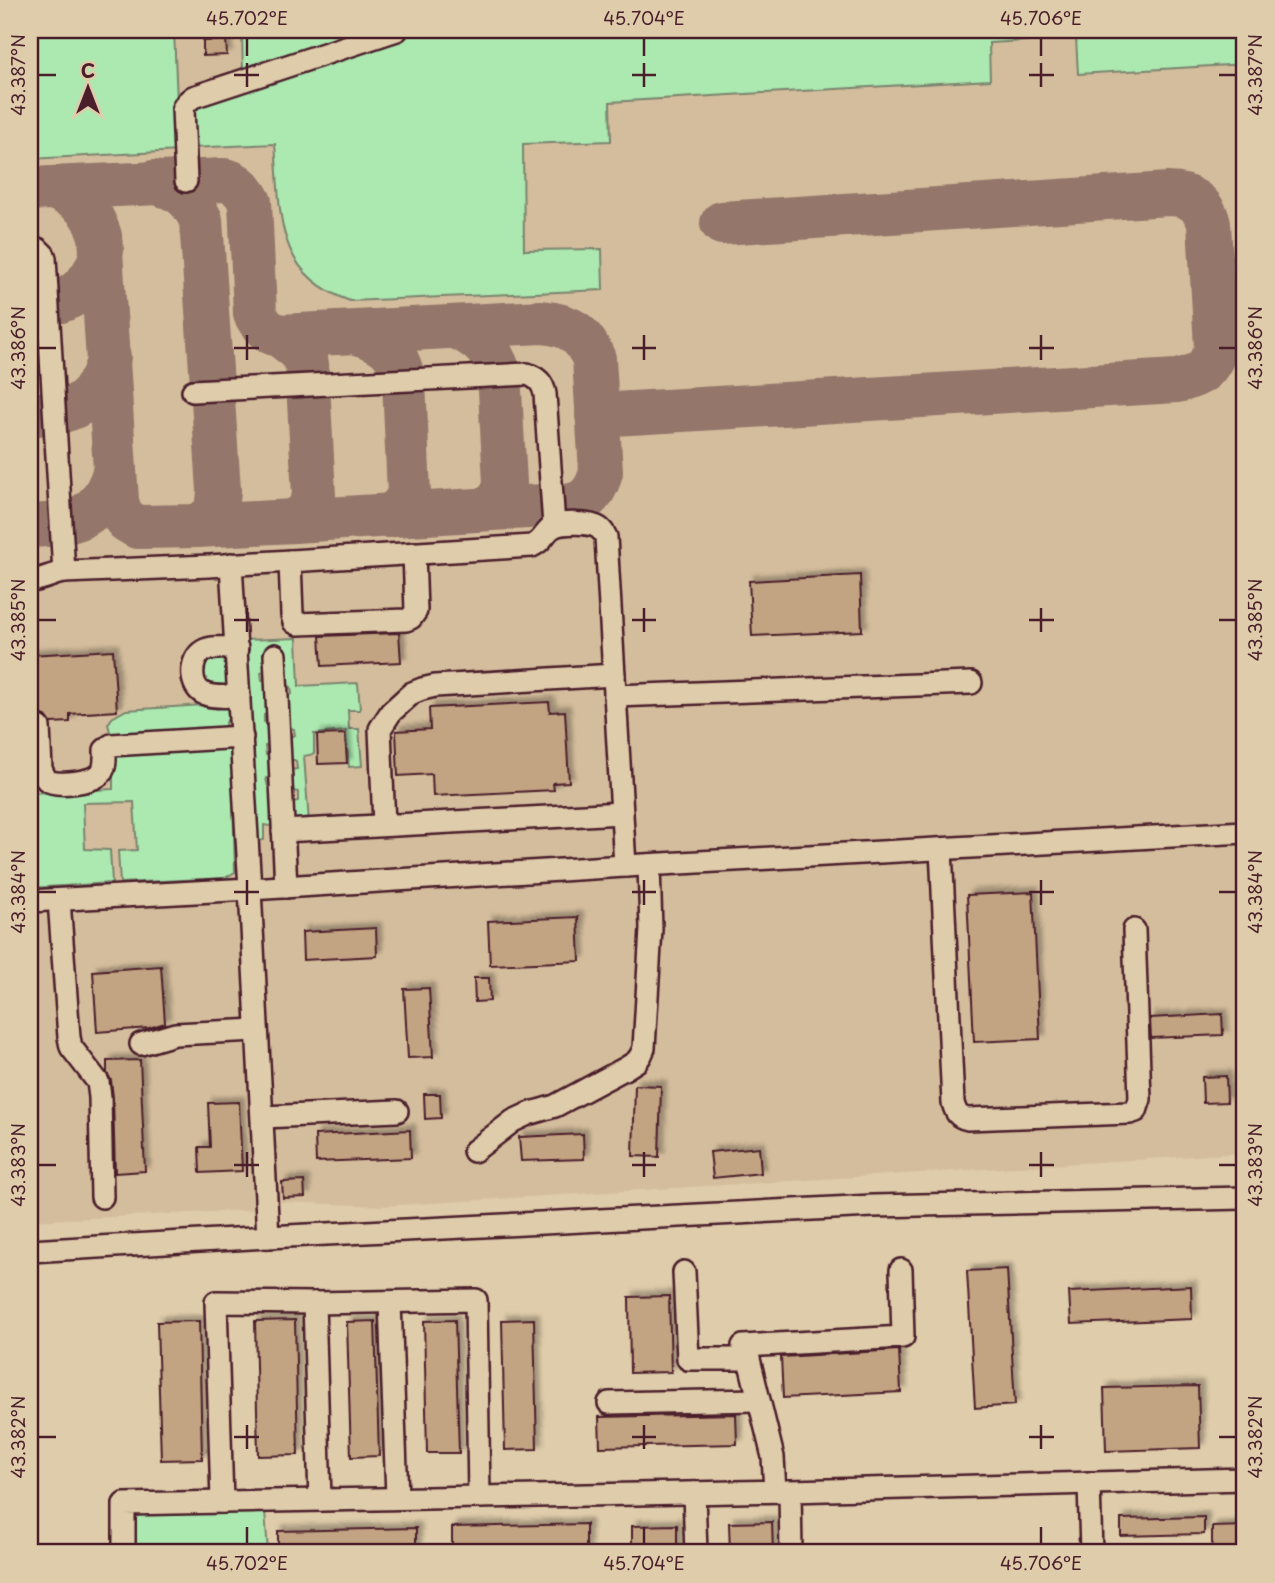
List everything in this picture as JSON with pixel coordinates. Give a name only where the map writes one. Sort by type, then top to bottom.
[{"type":"lane","points":[[186,181],[183,108],[193,97],[397,30]]},
{"type":"lane","points":[[30,249],[38,249],[46,258],[64,572]]},
{"type":"lane","points":[[193,391],[527,374],[534,376],[545,394],[554,526]]},
{"type":"lane","points":[[30,580],[64,572],[532,546],[540,542],[554,526],[597,526],[606,537],[625,866]]},
{"type":"lane","points":[[290,561],[294,622],[406,620],[416,611],[414,553]]},
{"type":"lane","points":[[231,564],[268,1237]]},
{"type":"lane","points":[[237,648],[206,649],[198,655],[193,666],[196,688],[205,694],[239,696]]},
{"type":"lane","points":[[275,654],[286,887]]},
{"type":"lane","points":[[384,824],[380,729],[391,712],[422,689],[435,686],[971,683]]},
{"type":"lane","points":[[39,727],[41,769],[46,779],[58,783],[95,779],[103,771],[106,750],[111,745],[242,737]]},
{"type":"lane","points":[[283,831],[622,813]]},
{"type":"lane","points":[[30,901],[1245,832]]},
{"type":"lane","points":[[941,849],[953,1103],[961,1118],[1136,1111],[1140,1099],[1134,930]]},
{"type":"lane","points":[[474,1151],[513,1121],[576,1096],[626,1068],[642,1055],[651,929],[649,864]]},
{"type":"lane","points":[[59,900],[71,1047],[98,1082],[102,1197]]},
{"type":"lane","points":[[141,1044],[175,1034],[257,1030]]},
{"type":"lane","points":[[263,1117],[397,1111]]},
{"type":"lane","points":[[30,1251],[873,1206],[1245,1198]]},
{"type":"lane","points":[[791,1553],[783,1491],[743,1346],[903,1337],[901,1270]]},
{"type":"lane","points":[[684,1272],[688,1359],[749,1360]]},
{"type":"lane","points":[[222,1502],[216,1302],[476,1300],[479,1497]]},
{"type":"lane","points":[[390,1302],[397,1498]]},
{"type":"lane","points":[[314,1303],[320,1500]]},
{"type":"lane","points":[[609,1403],[758,1400]]},
{"type":"lane","points":[[124,1553],[124,1504],[1245,1479]]},
{"type":"lane","points":[[1089,1483],[1091,1553]]},
{"type":"lane","points":[[694,1493],[696,1553]]},
{"type":"shaded area","points":[[30,30],[1245,30],[1245,1153],[382,1206],[258,1201],[251,1210],[30,1221]]},
{"type":"green space","points":[[30,30],[174,30],[179,151],[30,159]]},
{"type":"green space","points":[[242,30],[374,30],[243,74]]},
{"type":"green space","points":[[402,30],[1245,30],[1245,64],[1078,74],[1076,38],[989,43],[990,80],[610,102],[611,141],[523,144],[524,250],[602,249],[603,290],[350,301],[325,289],[307,274],[294,257],[281,217],[275,144],[190,148],[190,107]]},
{"type":"green space","points":[[297,638],[299,686],[358,683],[360,710],[348,710],[349,729],[359,729],[362,766],[349,767],[346,731],[314,734],[314,754],[304,756],[309,823],[292,819],[293,802],[298,801],[298,792],[293,791],[291,770],[297,769],[296,761],[289,758],[290,737],[295,735],[294,729],[288,727],[286,696],[292,694],[291,687],[287,685],[285,648],[265,649],[266,671],[261,672],[262,680],[268,681],[269,713],[264,715],[264,722],[271,723],[271,746],[265,746],[266,755],[272,756],[272,777],[266,778],[268,787],[275,789],[276,824],[264,825],[264,840],[259,841],[255,838],[244,640]]},
{"type":"green space","points":[[224,656],[227,687],[216,693],[202,683],[202,658]]},
{"type":"green space","points":[[219,704],[227,708],[229,716],[224,727],[215,730],[117,738],[110,732],[108,724],[112,718],[126,710]]},
{"type":"green space","points":[[228,747],[232,753],[235,872],[225,878],[120,883],[118,851],[137,850],[134,802],[83,803],[85,849],[110,850],[112,883],[30,888],[30,793],[113,789],[113,768],[117,754]]},
{"type":"green space","points":[[265,1511],[268,1553],[134,1553],[133,1520],[140,1514]]},
{"type":"building","points":[[226,40],[227,55],[203,56],[203,41]]},
{"type":"building","points":[[860,575],[862,631],[752,636],[749,581]]},
{"type":"building","points":[[399,633],[401,662],[322,666],[320,636]]},
{"type":"building","points":[[113,650],[117,711],[70,714],[70,722],[51,723],[46,716],[39,714],[30,717],[30,655]]},
{"type":"building","points":[[549,702],[550,712],[565,711],[569,782],[553,783],[554,790],[433,796],[432,774],[398,776],[396,731],[430,729],[429,708]]},
{"type":"building","points":[[345,734],[347,763],[318,764],[317,735]]},
{"type":"building","points":[[1033,892],[1040,1039],[974,1042],[967,895]]},
{"type":"building","points":[[578,917],[580,961],[490,965],[488,921]]},
{"type":"building","points":[[376,928],[377,956],[303,960],[302,932]]},
{"type":"building","points":[[161,966],[165,1023],[149,1028],[97,1032],[93,971]]},
{"type":"building","points":[[474,978],[489,978],[490,1001],[475,1002]]},
{"type":"building","points":[[429,988],[433,1057],[408,1058],[404,989]]},
{"type":"building","points":[[1222,1014],[1223,1035],[1151,1038],[1150,1018]]},
{"type":"building","points":[[140,1060],[145,1171],[115,1173],[113,1097],[107,1061]]},
{"type":"building","points":[[1226,1076],[1227,1102],[1203,1103],[1202,1077]]},
{"type":"building","points":[[635,1085],[661,1086],[659,1157],[633,1156]]},
{"type":"building","points":[[424,1094],[440,1094],[441,1118],[425,1119]]},
{"type":"building","points":[[239,1102],[242,1171],[200,1173],[199,1147],[210,1147],[208,1103]]},
{"type":"building","points":[[410,1130],[411,1158],[316,1162],[315,1135]]},
{"type":"building","points":[[583,1134],[584,1159],[521,1161],[519,1137]]},
{"type":"building","points":[[759,1147],[761,1173],[713,1178],[710,1152]]},
{"type":"building","points":[[304,1181],[305,1197],[283,1198],[282,1182]]},
{"type":"building","points":[[1007,1269],[1015,1405],[975,1408],[967,1271]]},
{"type":"building","points":[[1191,1286],[1192,1319],[1071,1324],[1069,1292]]},
{"type":"building","points":[[669,1296],[671,1372],[630,1373],[629,1297]]},
{"type":"building","points":[[534,1319],[537,1449],[505,1450],[502,1320]]},
{"type":"building","points":[[295,1320],[298,1455],[258,1456],[255,1321]]},
{"type":"building","points":[[455,1320],[459,1453],[427,1453],[424,1321]]},
{"type":"building","points":[[199,1321],[202,1459],[161,1460],[157,1322]]},
{"type":"building","points":[[375,1321],[379,1456],[351,1457],[347,1322]]},
{"type":"building","points":[[899,1350],[901,1392],[783,1398],[781,1357]]},
{"type":"building","points":[[1198,1386],[1200,1448],[1106,1451],[1104,1388]]},
{"type":"building","points":[[736,1414],[737,1444],[600,1447],[599,1417]]},
{"type":"building","points":[[1204,1517],[1204,1534],[1121,1536],[1121,1519]]},
{"type":"building","points":[[772,1522],[773,1553],[730,1553],[729,1523]]},
{"type":"building","points":[[586,1524],[586,1553],[452,1553],[452,1527]]},
{"type":"building","points":[[677,1525],[677,1553],[632,1553],[632,1526]]},
{"type":"building","points":[[1245,1526],[1245,1550],[1212,1550],[1212,1527]]},
{"type":"building","points":[[416,1528],[416,1553],[278,1553],[278,1531]]},
{"type":"taxiway","points":[[30,189],[224,180],[236,185],[243,190],[250,202],[255,314],[266,329],[281,336],[542,322],[568,328],[580,336],[594,359],[601,472],[595,487],[586,499],[577,504],[294,521],[137,527],[127,521],[120,512],[117,501],[100,236],[88,211],[70,196],[53,188]]},
{"type":"taxiway","points":[[154,182],[183,195],[201,220],[219,490],[214,512],[197,526]]},
{"type":"taxiway","points":[[597,415],[1177,381],[1192,377],[1207,367],[1216,347],[1209,224],[1199,205],[1183,196],[1168,194],[722,223]]},
{"type":"taxiway","points":[[30,304],[62,301],[70,297],[91,277],[102,250]]},
{"type":"taxiway","points":[[456,327],[483,345],[499,372],[505,483],[499,499],[486,509]]},
{"type":"taxiway","points":[[358,333],[389,349],[398,362],[404,381],[409,494],[401,507],[389,516]]},
{"type":"taxiway","points":[[281,336],[300,351],[307,364],[314,495],[307,511],[294,521]]},
{"type":"taxiway","points":[[30,414],[48,414],[78,405],[98,385],[109,357]]},
{"type":"taxiway","points":[[30,526],[61,523],[84,515],[102,498],[115,469]]}]
